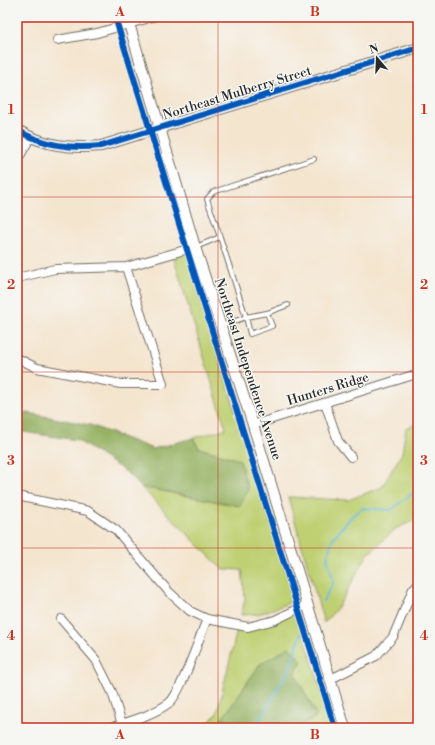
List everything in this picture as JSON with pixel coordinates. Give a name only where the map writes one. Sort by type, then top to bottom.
[{"type":"street","points":[[56,40],[91,34],[128,21],[153,17]]},
{"type":"street","name":"Northeast Independence Avenue","points":[[128,21],[195,247],[253,425],[345,728]]},
{"type":"street","name":"Northeast Mulberry Street","points":[[17,130],[30,138],[51,144],[82,148],[101,146],[418,48]]},
{"type":"street","points":[[17,161],[30,138]]},
{"type":"street","points":[[17,278],[55,269],[126,267],[195,247]]},
{"type":"street","points":[[17,358],[37,368],[121,384],[163,384],[126,267]]},
{"type":"street","name":"Hunters Ridge","points":[[253,425],[410,376]]},
{"type":"street","points":[[325,403],[338,441],[351,457]]},
{"type":"street","points":[[17,497],[88,511],[116,530],[169,592],[190,611],[207,619],[248,627],[275,620],[308,604]]},
{"type":"street","points":[[331,679],[376,656],[393,637],[413,589],[418,584]]},
{"type":"street","points":[[61,619],[96,660],[112,692],[122,724]]},
{"type":"street","points":[[109,728],[148,716],[171,702],[182,682],[207,619]]},
{"type":"street","points":[[17,724],[20,728]]},
{"type":"lane","points":[[267,313],[272,326],[250,334],[246,317],[207,199],[213,192],[314,159]]},
{"type":"lane","points":[[195,247],[220,237]]},
{"type":"lane","points":[[221,326],[246,317],[267,313],[288,305]]},
{"type":"green space","points":[[186,252],[294,598],[292,602],[259,614],[241,615],[245,599],[242,570],[222,569],[141,487],[240,506],[239,460],[199,448],[193,438],[226,429],[172,253]]},
{"type":"green space","points":[[17,411],[90,425],[153,449],[193,438],[199,448],[240,460],[248,490],[240,506],[141,487],[125,471],[77,440],[17,431]]},
{"type":"green space","points":[[418,423],[418,519],[397,528],[368,554],[338,607],[324,623],[288,497],[348,500],[382,487],[402,453],[406,428]]},
{"type":"green space","points":[[297,613],[333,728],[298,728],[317,716],[295,674],[260,664],[216,728],[204,728],[217,713],[238,626]]},
{"type":"green space","points":[[289,647],[302,661],[295,674],[317,716],[298,728],[216,728],[260,664]]},
{"type":"waterway","points":[[323,601],[334,582],[327,558],[333,538],[352,516],[363,508],[391,510],[418,489]]},
{"type":"waterway","points":[[255,728],[289,670],[301,634]]},
{"type":"cycle path","points":[[115,17],[335,728]]},
{"type":"cycle path","points":[[17,130],[38,140],[58,145],[79,147],[101,146],[418,48]]}]
